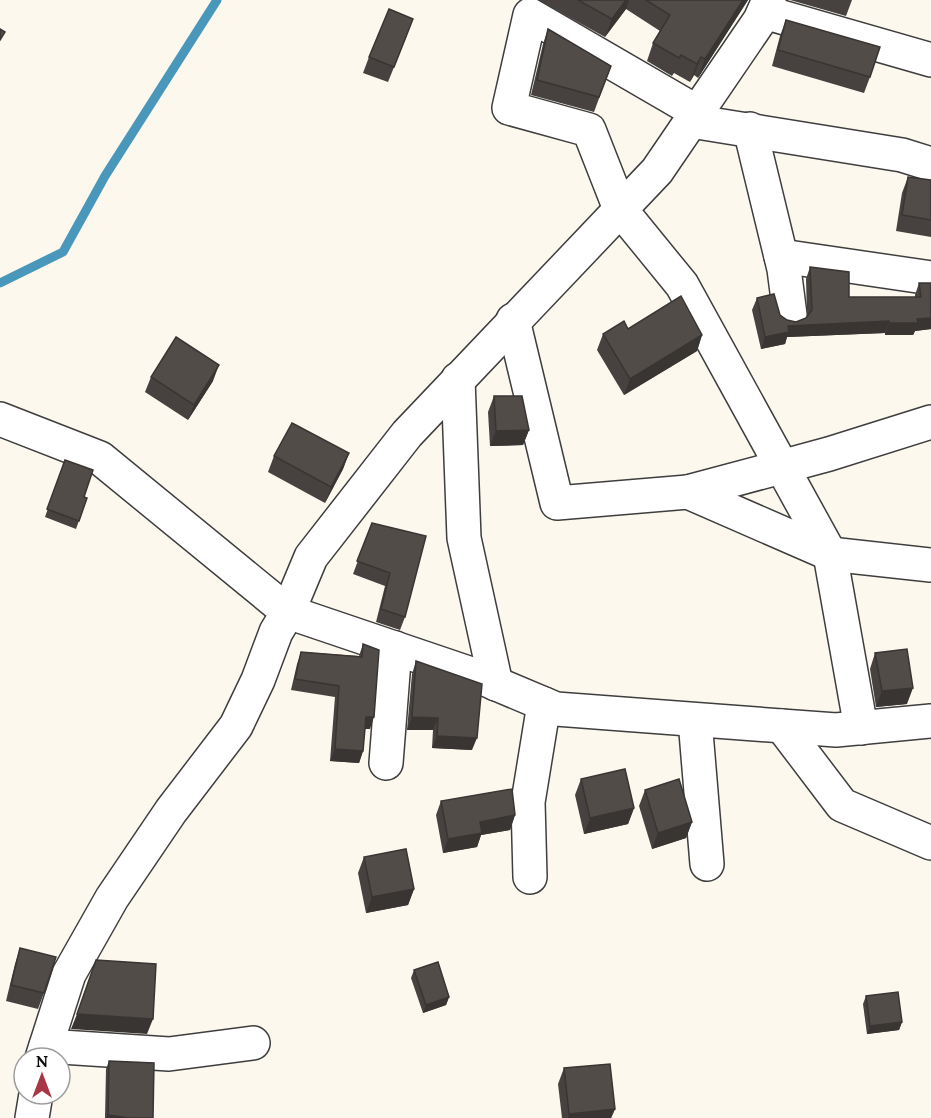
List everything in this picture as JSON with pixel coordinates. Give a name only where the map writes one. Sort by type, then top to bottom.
[{"type":"street","points":[[46,1046],[69,974],[112,898],[171,811],[236,726],[258,681],[276,632],[288,612],[311,557],[407,434],[657,171],[767,6],[931,60]]},
{"type":"street","points":[[861,728],[830,554],[682,285],[620,209],[589,130],[509,108],[530,15],[694,117],[902,155],[931,164]]},
{"type":"street","points":[[750,129],[781,256],[790,315]]},
{"type":"street","points":[[781,256],[931,278]]},
{"type":"street","points":[[513,320],[557,503],[688,492],[782,467],[931,422]]},
{"type":"street","points":[[458,379],[464,538],[496,684]]},
{"type":"street","points":[[0,419],[100,458],[288,612],[496,684],[556,709],[836,730],[931,721]]},
{"type":"street","points":[[688,492],[830,554],[931,565]]},
{"type":"street","points":[[386,763],[395,648]]},
{"type":"street","points":[[530,877],[528,802],[544,704]]},
{"type":"street","points":[[695,720],[707,864]]},
{"type":"street","points":[[782,726],[842,805],[931,843]]},
{"type":"street","points":[[72,1052],[170,1054],[254,1044]]},
{"type":"building","points":[[578,0],[626,0],[612,19]]},
{"type":"building","points":[[646,0],[743,0],[705,59],[701,57],[697,64],[681,55],[679,58],[653,43],[670,15]]},
{"type":"building","points":[[389,9],[413,19],[394,67],[369,57]]},
{"type":"building","points":[[786,20],[880,47],[870,77],[778,50]]},
{"type":"building","points":[[0,29],[5,32],[0,40]]},
{"type":"building","points":[[548,29],[611,66],[599,97],[537,80]]},
{"type":"building","points":[[908,177],[931,180],[931,220],[902,215]]},
{"type":"building","points":[[810,267],[849,272],[849,297],[921,297],[919,283],[931,283],[931,318],[917,319],[918,323],[889,323],[889,321],[788,326],[789,332],[765,337],[757,298],[774,294],[780,315],[796,322],[806,318],[812,310]]},
{"type":"building","points":[[681,296],[702,335],[630,379],[603,334],[624,321],[628,329]]},
{"type":"building","points":[[176,337],[219,365],[194,405],[151,377]]},
{"type":"building","points":[[494,396],[522,396],[529,430],[496,431]]},
{"type":"building","points":[[292,423],[349,453],[331,487],[274,456]]},
{"type":"building","points":[[65,460],[93,470],[79,521],[47,509]]},
{"type":"building","points":[[372,523],[426,536],[405,617],[381,609],[390,573],[357,561]]},
{"type":"building","points":[[363,644],[379,650],[374,717],[366,717],[363,751],[335,749],[339,686],[295,679],[301,652],[362,657]]},
{"type":"building","points":[[907,649],[913,688],[882,691],[875,653]]},
{"type":"building","points":[[416,661],[482,684],[477,738],[437,736],[438,718],[412,717]]},
{"type":"building","points":[[625,769],[634,808],[590,818],[581,779]]},
{"type":"building","points":[[679,779],[692,822],[658,833],[645,790]]},
{"type":"building","points":[[512,789],[515,815],[480,822],[482,833],[448,839],[441,801]]},
{"type":"building","points":[[406,849],[414,889],[372,897],[364,857]]},
{"type":"building","points":[[20,948],[56,957],[44,993],[11,985]]},
{"type":"building","points":[[96,960],[156,964],[153,1019],[77,1014]]},
{"type":"building","points":[[438,962],[449,997],[426,1005],[414,970]]},
{"type":"building","points":[[898,992],[902,1022],[870,1026],[866,996]]},
{"type":"building","points":[[109,1061],[154,1063],[153,1118],[108,1115]]},
{"type":"building","points":[[610,1064],[615,1109],[569,1114],[564,1068]]},
{"type":"waterway","points":[[0,283],[63,252],[105,176],[217,0]]}]
